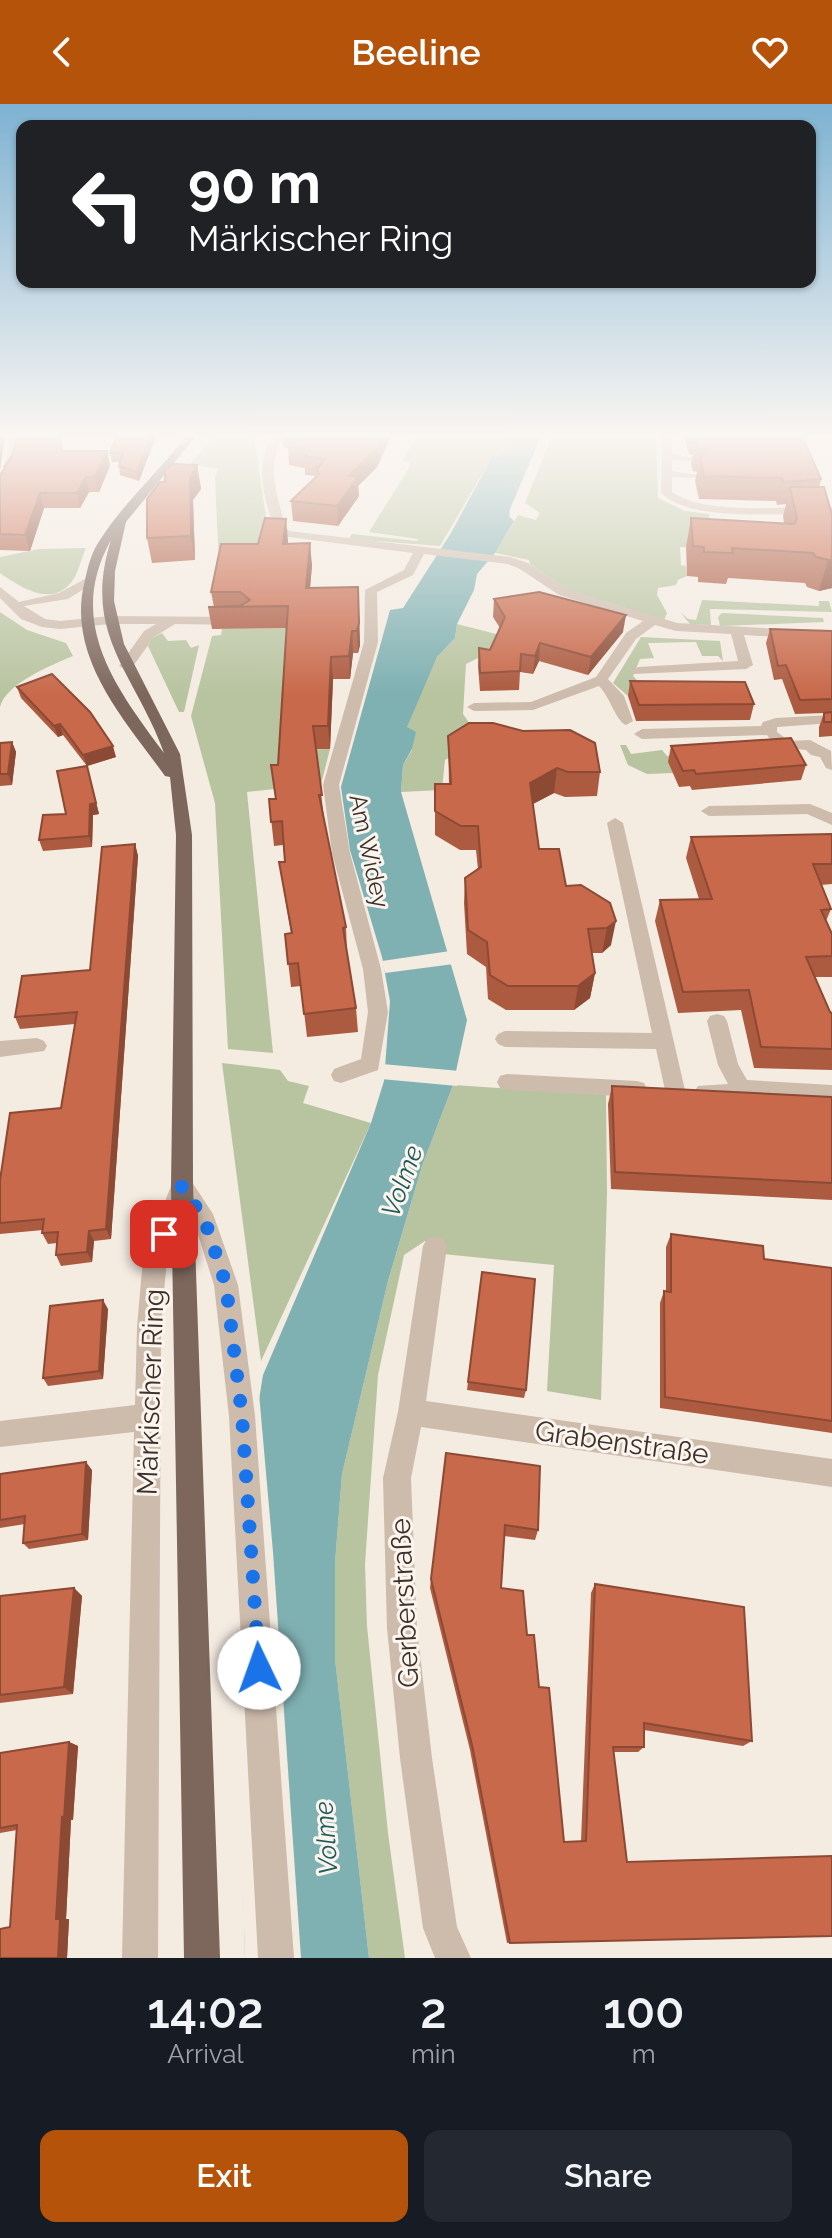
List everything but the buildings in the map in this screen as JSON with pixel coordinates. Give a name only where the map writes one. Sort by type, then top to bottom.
[{"type":"main road","name":"Märkischer Ring","points":[[122,524],[104,541],[89,582],[86,622],[91,648],[113,692],[178,783]]},
{"type":"main road","name":"Märkischer Ring","points":[[122,524],[108,575],[110,620],[126,666],[169,746],[178,783],[184,835],[182,1186]]},
{"type":"main road","points":[[182,1186],[202,1958]]},
{"type":"street","points":[[279,523],[281,531],[289,535],[491,559],[524,566],[563,592],[651,621],[690,629],[832,636]]},
{"type":"street","name":"Am Widey","points":[[341,1075],[371,1064],[378,1012],[372,969],[341,853],[331,785],[371,642],[371,590],[409,572],[428,552]]},
{"type":"street","points":[[25,603],[63,596],[89,582]]},
{"type":"street","points":[[0,591],[25,603],[86,622]]},
{"type":"street","points":[[0,591],[26,616],[42,623],[243,621]]},
{"type":"street","points":[[126,666],[149,634],[174,621]]},
{"type":"street","points":[[474,707],[533,706],[601,680],[631,636],[651,621]]},
{"type":"street","points":[[737,632],[765,627],[832,625]]},
{"type":"street","points":[[638,671],[746,665],[737,632]]},
{"type":"street","points":[[601,680],[617,696],[626,721]]},
{"type":"street","points":[[832,719],[768,725],[780,744],[810,745],[816,752],[826,754],[832,765]]},
{"type":"street","points":[[642,734],[771,730]]},
{"type":"street","points":[[709,749],[745,744],[740,733]]},
{"type":"street","points":[[709,811],[810,809],[832,820]]},
{"type":"street","points":[[615,823],[675,1090]]},
{"type":"street","points":[[717,1021],[728,1065],[741,1088]]},
{"type":"street","points":[[505,1039],[665,1041]]},
{"type":"street","points":[[0,1049],[37,1046]]},
{"type":"street","points":[[507,1082],[726,1093],[741,1088],[832,1093]]},
{"type":"street","points":[[182,1186],[205,1221],[226,1285],[242,1416],[276,1958]]},
{"type":"street","name":"Märkischer Ring","points":[[140,1958],[149,1327],[155,1258],[182,1186]]},
{"type":"street","name":"Gerberstraße","points":[[435,1246],[411,1412],[397,1478],[402,1628],[416,1758],[440,1928],[453,1958]]},
{"type":"street","name":"Grabenstraße","points":[[411,1412],[832,1473]]},
{"type":"street","points":[[0,1434],[148,1417]]},
{"type":"green space","points":[[217,523],[267,523],[268,531],[274,536],[219,566]]},
{"type":"green space","points":[[375,523],[454,523],[440,546],[349,539],[352,534],[418,539],[369,532]]},
{"type":"green space","points":[[513,523],[711,523],[765,552],[680,547],[681,565],[686,566],[687,576],[678,580],[676,585],[658,588],[657,595],[667,613],[664,620],[569,591],[530,564],[529,560],[495,553]]},
{"type":"green space","points":[[86,548],[73,580],[62,591],[53,594],[34,592],[0,573],[0,557],[39,549]]},
{"type":"green space","points":[[702,600],[819,606],[819,601],[829,601],[832,612],[710,609],[711,625],[690,624],[680,612],[688,619],[696,620]]},
{"type":"green space","points":[[0,612],[27,630],[66,643],[73,656],[20,683],[4,698],[0,707]]},
{"type":"green space","points":[[722,613],[823,618],[824,622],[720,626],[718,617]]},
{"type":"green space","points":[[457,624],[504,636],[488,653],[466,664],[463,714],[481,740],[445,760],[442,790],[401,792],[403,765],[412,750],[407,727],[437,657],[455,638]]},
{"type":"green space","points":[[291,628],[286,732],[279,733],[284,750],[330,749],[321,784],[247,792],[273,1053],[228,1049],[215,803],[191,716],[212,636],[221,635],[222,629]]},
{"type":"green space","points":[[162,633],[168,641],[186,640],[191,648],[199,645],[184,712],[179,712],[148,646],[152,638]]},
{"type":"green space","points":[[641,637],[720,641],[723,661],[718,656],[702,656],[696,642],[648,643],[654,658],[640,659],[633,676],[642,685],[744,681],[750,701],[628,696],[613,683]]},
{"type":"green space","points":[[620,745],[626,745],[631,754],[662,750],[667,756],[697,752],[669,762],[673,773],[647,774],[628,765]]},
{"type":"green space","points":[[222,1063],[280,1070],[288,1081],[309,1086],[303,1103],[371,1123],[261,1361]]},
{"type":"green space","points":[[453,1085],[606,1095],[607,1193],[601,1400],[547,1391],[554,1265],[443,1254],[425,1241],[404,1255],[378,1375],[365,1564],[367,1626],[388,1833],[405,1958],[369,1958],[335,1659],[335,1563],[342,1474],[388,1281],[422,1166]]},
{"type":"water","name":"Volme","points":[[457,523],[513,523],[495,553],[477,574],[474,590],[457,624],[455,638],[437,657],[407,727],[416,732],[412,749],[403,765],[401,792],[467,1020],[453,1085],[422,1166],[388,1281],[342,1474],[335,1563],[335,1659],[369,1958],[245,1958],[236,1544],[263,1375],[371,1123],[384,1081],[390,1001],[382,957],[350,850],[341,787],[390,610],[403,608]]},
{"type":"pier","points":[[450,951],[454,964],[385,973],[382,961]]},
{"type":"pier","points":[[382,1064],[460,1071],[457,1086],[381,1079]]},
{"type":"pier","points":[[258,1382],[301,1958],[245,1958],[232,1544]]},
{"type":"route","points":[[164,1234],[182,1186],[205,1221],[226,1285],[242,1416],[259,1668]]}]
